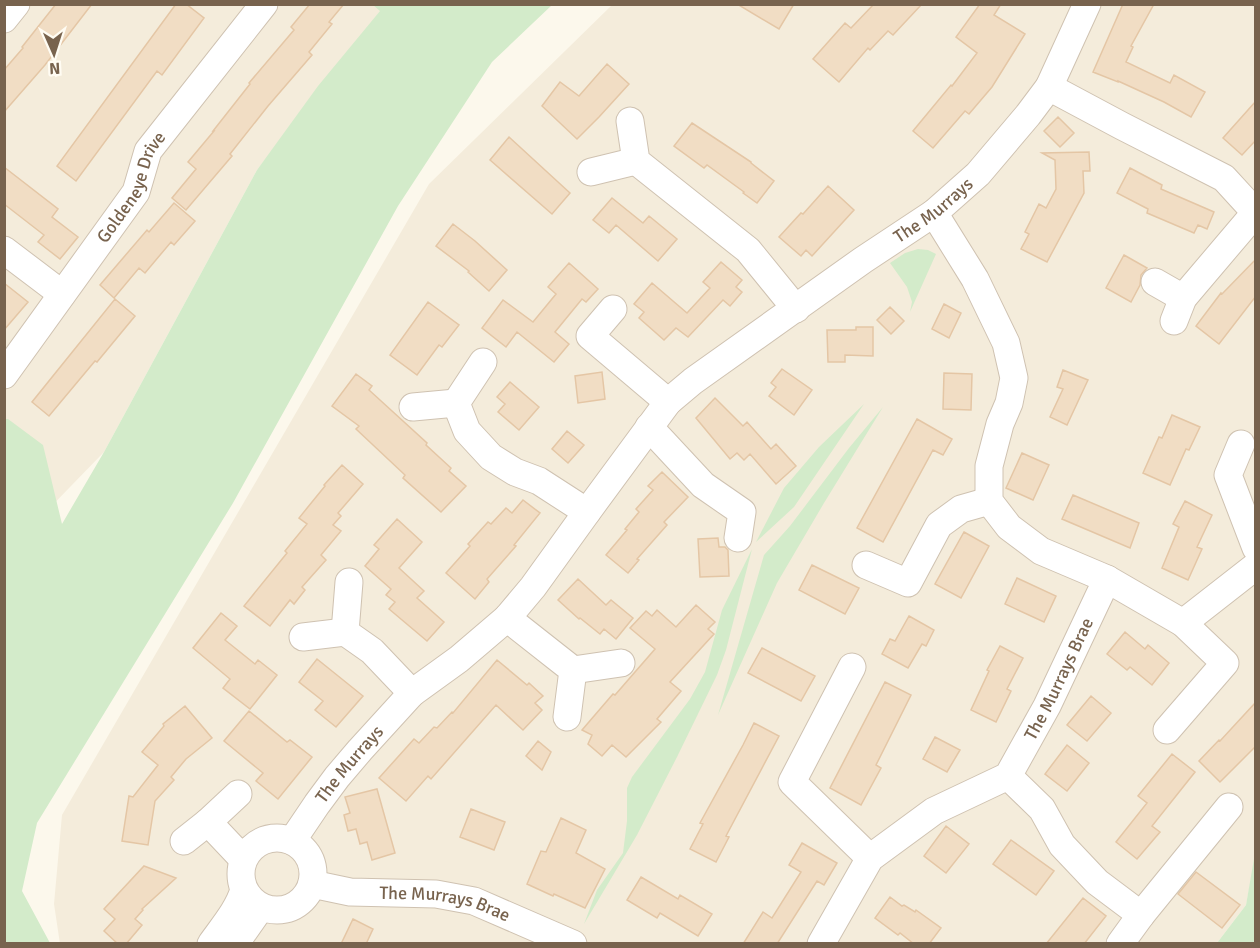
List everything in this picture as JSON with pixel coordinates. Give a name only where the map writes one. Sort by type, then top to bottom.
[{"type":"street","points":[[4,19],[16,4]]},
{"type":"street","name":"Goldeneye Drive","points":[[4,375],[136,192],[148,151],[264,4]]},
{"type":"street","name":"The Murrays","points":[[292,841],[337,777],[412,693],[459,659],[507,618],[533,587],[668,402],[693,381],[863,260],[934,213],[978,174],[1028,116],[1049,87],[1087,4]]},
{"type":"street","points":[[1049,87],[1224,178],[1255,212],[1179,310],[1155,282]]},
{"type":"street","points":[[630,121],[636,161],[748,250],[796,309]]},
{"type":"street","points":[[591,172],[636,161]]},
{"type":"street","points":[[934,213],[975,279],[1006,343],[1014,378],[1009,403],[1000,424],[989,466],[989,501],[1009,527],[1041,551],[1107,579],[1183,623],[1225,663],[1167,730]]},
{"type":"street","points":[[4,250],[62,294]]},
{"type":"street","points":[[613,309],[590,336],[668,402]]},
{"type":"street","points":[[456,404],[483,362]]},
{"type":"street","points":[[413,407],[456,404]]},
{"type":"street","points":[[456,404],[467,431],[491,457],[515,472],[539,481],[587,512]]},
{"type":"street","points":[[649,427],[703,485],[746,519]]},
{"type":"street","points":[[1241,444],[1228,475],[1256,548]]},
{"type":"street","points":[[866,565],[908,583],[939,525],[961,509],[989,501]]},
{"type":"street","points":[[1183,623],[1256,566]]},
{"type":"street","name":"The Murrays Brae","points":[[1008,776],[1047,706],[1107,579]]},
{"type":"street","points":[[345,632],[349,582]]},
{"type":"street","points":[[507,618],[573,670],[621,663]]},
{"type":"street","points":[[303,637],[345,632],[372,651],[412,693]]},
{"type":"street","points":[[852,667],[792,782],[870,858]]},
{"type":"street","points":[[567,717],[573,670]]},
{"type":"street","points":[[830,940],[870,858],[934,811],[1008,776],[1042,808],[1062,844],[1097,882],[1141,915]]},
{"type":"street","points":[[184,841],[238,794]]},
{"type":"street","points":[[1120,944],[1229,807]]},
{"type":"street","points":[[208,822],[243,859]]},
{"type":"street","points":[[269,838],[292,841],[301,846],[312,864],[312,884],[306,896],[297,904],[286,909],[274,910],[253,898],[240,880],[243,859],[250,849],[269,838]]},
{"type":"street","name":"The Murrays Brae","points":[[312,884],[350,892],[436,894],[474,901],[573,944]]},
{"type":"street","points":[[211,944],[241,900],[253,898]]},
{"type":"street","points":[[235,944],[253,898]]},
{"type":"shaded area","points":[[5,5],[385,5],[257,170],[104,452],[5,554]]},
{"type":"shaded area","points":[[612,5],[1255,5],[1256,853],[1246,905],[1217,943],[60,944],[54,904],[62,815],[429,184]]},
{"type":"green space","points":[[373,5],[552,5],[492,62],[398,206],[233,503],[37,823],[22,891],[50,943],[5,943],[5,419],[43,445],[62,524],[104,452],[257,170],[318,86],[380,11]]},
{"type":"green space","points":[[918,249],[936,254],[910,312],[912,302],[907,287],[890,263],[905,253]]},
{"type":"green space","points":[[864,404],[794,507],[756,542],[784,488],[819,447]]},
{"type":"green space","points":[[883,407],[777,583],[718,715],[764,555],[790,526]]},
{"type":"green space","points":[[752,549],[726,650],[717,675],[637,835],[584,924],[597,890],[623,853],[627,821],[627,788],[632,777],[690,699],[705,672],[722,610]]},
{"type":"green space","points":[[1255,853],[1255,943],[1217,943],[1246,905]]},
{"type":"building","points":[[56,4],[92,4],[45,65],[4,112],[4,70]]},
{"type":"building","points":[[176,4],[186,4],[204,18],[162,75],[157,71],[76,181],[57,166]]},
{"type":"building","points":[[310,4],[344,4],[329,22],[332,24],[309,52],[312,55],[268,106],[230,154],[232,156],[186,210],[172,198],[196,169],[188,162],[249,83],[294,30],[291,27]]},
{"type":"building","points":[[737,4],[794,4],[779,29]]},
{"type":"building","points":[[874,4],[922,4],[893,35],[888,31],[870,50],[868,48],[839,82],[813,59],[845,23],[851,28]]},
{"type":"building","points":[[980,4],[1001,4],[994,15],[1025,34],[992,87],[969,114],[965,111],[933,148],[913,131],[977,53],[956,37]]},
{"type":"building","points":[[1123,4],[1154,4],[1131,46],[1133,47],[1126,62],[1170,83],[1174,75],[1205,92],[1191,117],[1164,102],[1093,72]]},
{"type":"building","points":[[607,64],[629,84],[577,139],[542,106],[560,82],[579,96]]},
{"type":"building","points":[[1256,101],[1256,140],[1242,155],[1223,138]]},
{"type":"building","points":[[1058,117],[1074,133],[1060,147],[1044,131]]},
{"type":"building","points":[[692,123],[751,162],[774,181],[757,203],[707,165],[704,168],[674,146]]},
{"type":"building","points":[[509,137],[570,193],[552,214],[490,160]]},
{"type":"building","points":[[1089,152],[1090,171],[1083,171],[1084,193],[1047,262],[1021,249],[1029,234],[1025,232],[1039,204],[1046,208],[1056,189],[1055,160],[1042,153]]},
{"type":"building","points":[[4,167],[58,209],[52,217],[78,237],[60,259],[38,242],[44,235],[4,204]]},
{"type":"building","points":[[1130,168],[1162,185],[1161,189],[1214,212],[1207,229],[1198,225],[1194,233],[1147,213],[1148,209],[1117,193]]},
{"type":"building","points":[[828,186],[854,210],[812,256],[806,250],[801,256],[779,237]]},
{"type":"building","points":[[612,198],[643,223],[649,216],[677,239],[658,261],[616,225],[609,233],[593,220]]},
{"type":"building","points":[[174,203],[195,221],[174,245],[171,242],[145,273],[139,268],[114,298],[100,285],[147,230],[149,232]]},
{"type":"building","points":[[453,224],[507,270],[489,291],[469,271],[436,246]]},
{"type":"building","points":[[1124,255],[1147,268],[1141,275],[1140,285],[1131,302],[1106,288]]},
{"type":"building","points":[[1256,259],[1256,296],[1219,344],[1196,326],[1221,293]]},
{"type":"building","points":[[721,262],[742,280],[736,287],[742,292],[730,306],[723,300],[688,337],[676,328],[664,340],[639,318],[644,312],[634,304],[652,283],[687,313],[710,288],[703,282]]},
{"type":"building","points":[[569,263],[598,289],[586,302],[582,299],[555,332],[569,344],[554,362],[517,332],[506,347],[482,328],[503,300],[533,322],[556,294],[548,287]]},
{"type":"building","points":[[4,283],[28,302],[4,330]]},
{"type":"building","points":[[115,299],[135,316],[49,416],[32,402]]},
{"type":"building","points":[[428,302],[459,325],[442,347],[439,345],[417,375],[390,355]]},
{"type":"building","points":[[944,304],[961,313],[949,338],[932,329]]},
{"type":"building","points":[[890,307],[904,321],[891,334],[877,320]]},
{"type":"building","points":[[856,327],[873,327],[873,356],[845,355],[845,362],[828,362],[827,330],[856,330]]},
{"type":"building","points":[[782,369],[812,390],[794,415],[769,396],[776,387],[771,383]]},
{"type":"building","points":[[1063,370],[1088,380],[1067,425],[1050,417],[1063,389],[1057,387]]},
{"type":"building","points":[[602,372],[605,399],[578,403],[575,376]]},
{"type":"building","points":[[944,373],[972,374],[971,410],[943,409]]},
{"type":"building","points":[[356,374],[372,386],[369,390],[427,443],[426,445],[451,468],[449,471],[466,486],[441,512],[403,478],[405,475],[356,429],[359,426],[332,406]]},
{"type":"building","points":[[510,382],[539,407],[519,430],[498,412],[505,404],[497,397]]},
{"type":"building","points":[[715,398],[743,426],[747,422],[771,449],[776,444],[796,466],[776,484],[750,454],[744,460],[737,453],[730,459],[696,418]]},
{"type":"building","points":[[1172,415],[1200,427],[1189,450],[1186,449],[1170,485],[1143,473]]},
{"type":"building","points":[[917,419],[952,439],[943,455],[933,450],[883,542],[857,528]]},
{"type":"building","points":[[567,431],[584,445],[568,463],[552,449]]},
{"type":"building","points":[[1022,453],[1049,465],[1033,500],[1006,488]]},
{"type":"building","points":[[342,465],[363,484],[338,513],[341,516],[333,525],[341,531],[321,555],[326,560],[302,587],[305,590],[294,604],[290,600],[270,626],[244,606],[287,553],[285,551],[307,524],[299,518]]},
{"type":"building","points":[[662,472],[688,497],[664,522],[667,525],[637,559],[639,560],[628,573],[606,555],[639,512],[636,509],[653,490],[648,486]]},
{"type":"building","points":[[1073,495],[1139,523],[1130,548],[1062,519]]},
{"type":"building","points":[[523,500],[540,513],[514,545],[516,546],[487,579],[489,582],[475,599],[446,573],[488,522],[491,524],[506,508],[512,513]]},
{"type":"building","points":[[1185,501],[1212,515],[1197,547],[1202,549],[1188,580],[1162,568],[1179,527],[1173,524]]},
{"type":"building","points":[[397,519],[422,542],[399,568],[424,591],[417,598],[444,622],[427,641],[389,609],[395,602],[386,595],[391,589],[365,566],[379,549],[374,545]]},
{"type":"building","points":[[964,532],[989,546],[961,598],[935,584]]},
{"type":"building","points":[[718,538],[719,547],[725,547],[728,550],[729,576],[700,577],[698,539]]},
{"type":"building","points":[[812,565],[859,588],[845,614],[799,590]]},
{"type":"building","points":[[1017,578],[1056,596],[1044,622],[1005,604]]},
{"type":"building","points":[[578,579],[606,605],[611,600],[633,618],[616,639],[604,629],[600,634],[558,600]]},
{"type":"building","points":[[696,605],[715,622],[708,629],[714,634],[670,682],[681,691],[657,719],[661,722],[626,757],[612,745],[602,756],[588,744],[592,735],[582,730],[655,649],[630,628],[646,611],[652,616],[657,610],[676,627]]},
{"type":"building","points":[[221,613],[237,626],[225,640],[255,664],[258,660],[277,675],[250,709],[223,688],[230,679],[193,648]]},
{"type":"building","points":[[909,616],[934,630],[926,646],[922,644],[908,668],[882,654],[890,639],[895,641]]},
{"type":"building","points":[[1125,632],[1145,649],[1148,645],[1169,663],[1152,685],[1130,667],[1127,670],[1107,654]]},
{"type":"building","points":[[1000,646],[1023,658],[1007,689],[1011,691],[996,722],[971,710],[989,671],[987,670]]},
{"type":"building","points":[[762,648],[815,676],[801,701],[748,673]]},
{"type":"building","points":[[317,659],[363,696],[336,727],[315,710],[323,701],[299,682]]},
{"type":"building","points":[[497,660],[543,696],[535,703],[542,710],[523,730],[496,705],[431,779],[428,776],[406,801],[379,778],[414,739],[419,743],[434,727],[437,728],[453,713]]},
{"type":"building","points":[[885,682],[911,695],[876,765],[881,768],[861,805],[830,788]]},
{"type":"building","points":[[1091,696],[1111,713],[1087,741],[1067,725]]},
{"type":"building","points":[[1256,702],[1256,746],[1220,782],[1199,761]]},
{"type":"building","points":[[185,706],[212,738],[186,759],[171,777],[174,780],[155,801],[148,845],[122,841],[129,796],[133,797],[158,765],[142,752],[164,726],[163,724]]},
{"type":"building","points":[[249,711],[287,742],[290,740],[312,757],[278,799],[256,781],[263,773],[224,741]]},
{"type":"building","points":[[754,723],[779,736],[726,836],[729,837],[716,862],[690,849],[703,824],[700,823]]},
{"type":"building","points":[[935,737],[960,750],[947,772],[923,759]]},
{"type":"building","points":[[538,741],[551,752],[542,770],[526,756]]},
{"type":"building","points":[[1067,745],[1089,763],[1067,791],[1045,774]]},
{"type":"building","points":[[1172,754],[1195,772],[1152,826],[1160,832],[1137,859],[1116,842],[1147,803],[1138,796]]},
{"type":"building","points":[[377,789],[395,853],[372,860],[367,842],[360,844],[356,829],[348,831],[344,815],[350,813],[345,797]]},
{"type":"building","points":[[471,809],[505,822],[494,850],[460,837]]},
{"type":"building","points":[[561,818],[586,830],[576,853],[605,869],[585,908],[527,884],[541,851],[546,852]]},
{"type":"building","points":[[946,826],[969,844],[946,873],[924,856]]},
{"type":"building","points":[[1011,840],[1054,871],[1036,895],[993,864]]},
{"type":"building","points":[[802,843],[837,863],[824,885],[817,881],[777,944],[743,944],[763,912],[772,918],[801,872],[789,865]]},
{"type":"building","points":[[144,866],[176,878],[142,909],[135,919],[142,925],[126,944],[118,944],[104,931],[115,919],[104,909]]},
{"type":"building","points":[[1196,872],[1240,905],[1222,928],[1178,894]]},
{"type":"building","points":[[641,877],[678,899],[680,895],[712,914],[698,936],[660,913],[657,918],[627,900]]},
{"type":"building","points":[[890,897],[902,906],[915,912],[916,910],[941,928],[929,944],[914,944],[875,918]]},
{"type":"building","points":[[1083,898],[1106,916],[1084,944],[1046,944]]},
{"type":"building","points":[[353,919],[373,929],[366,944],[341,944]]}]
